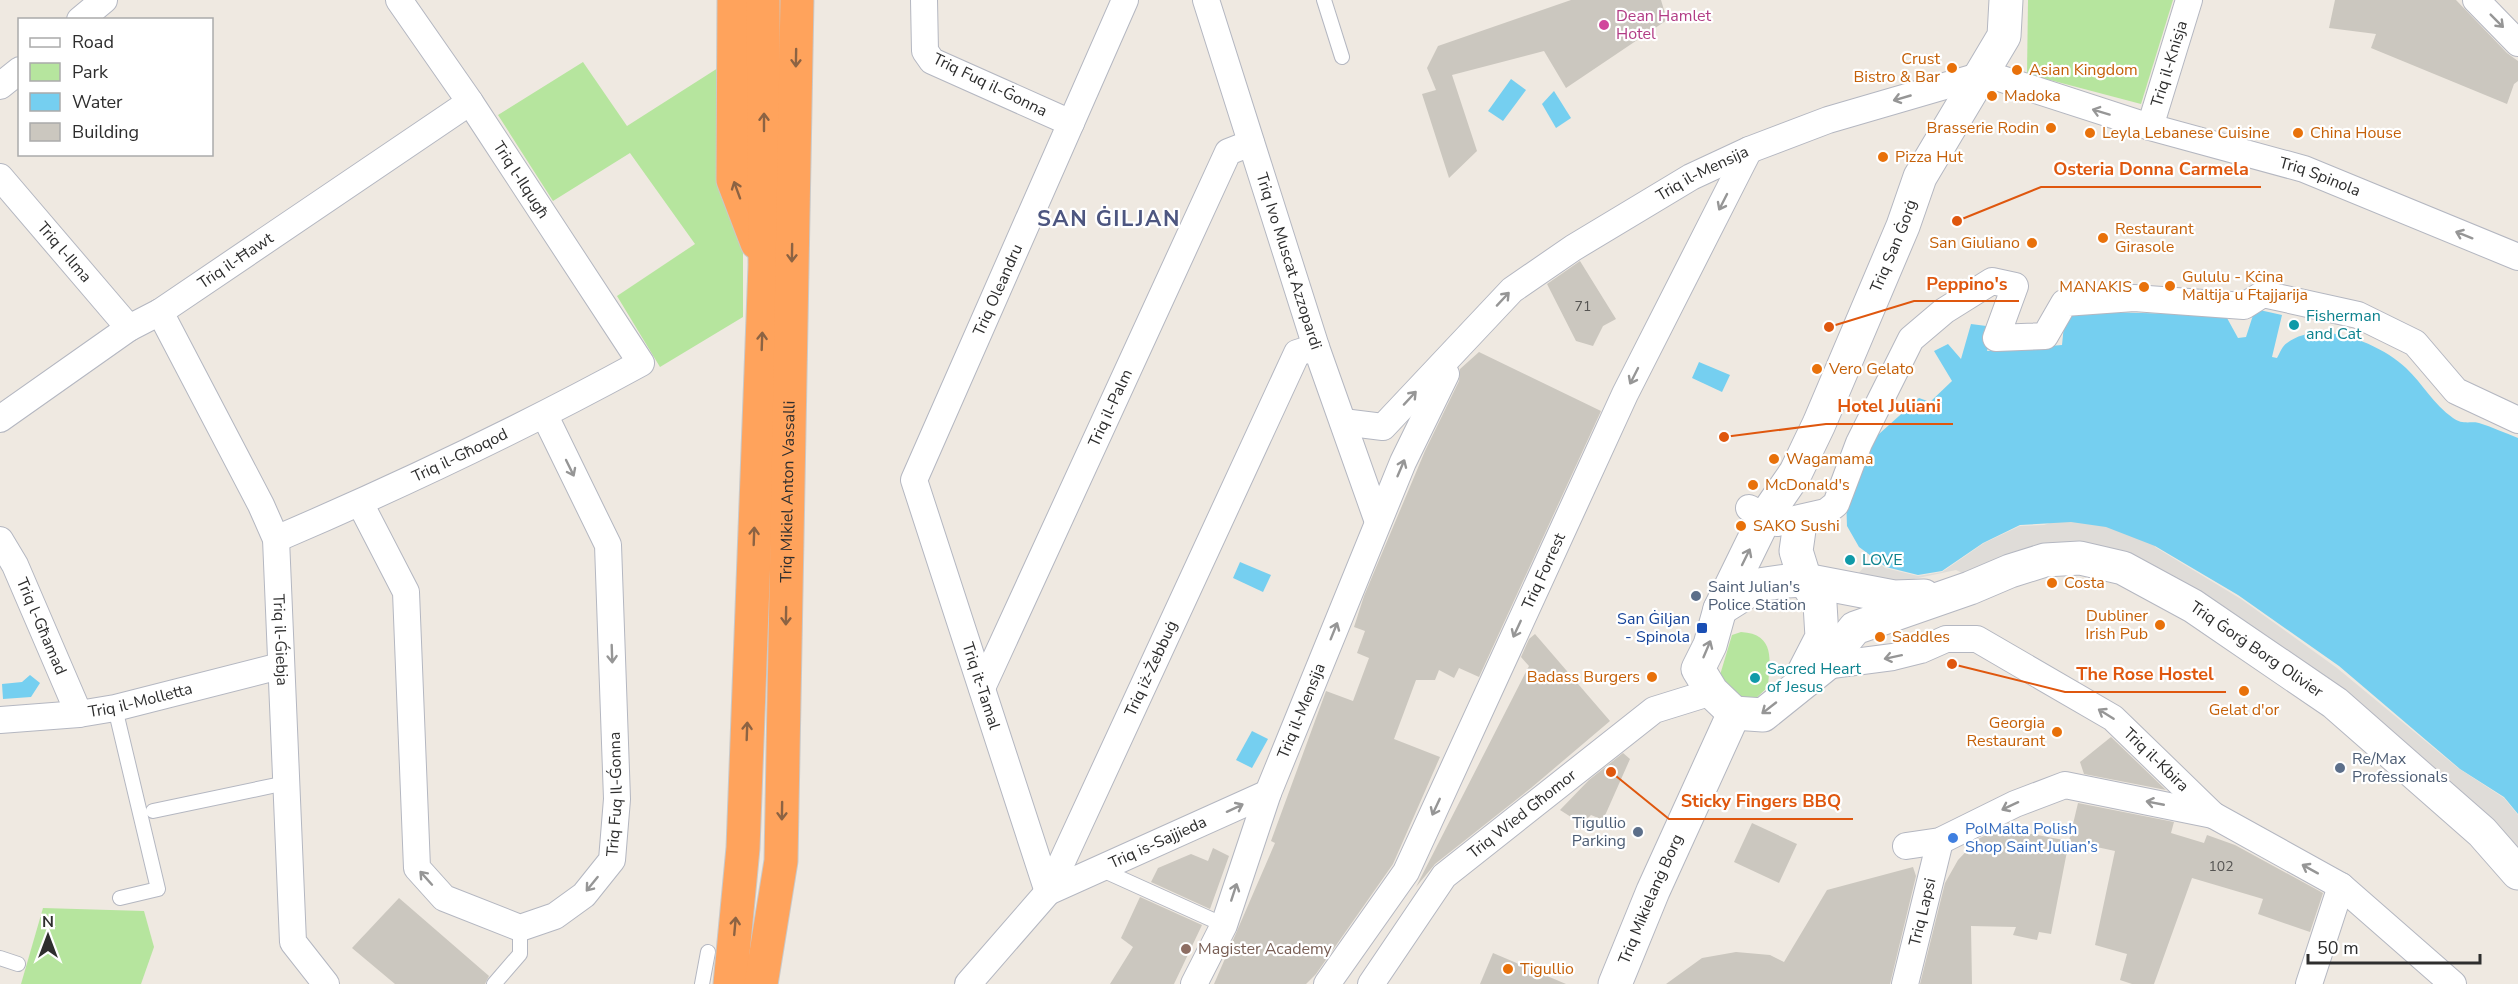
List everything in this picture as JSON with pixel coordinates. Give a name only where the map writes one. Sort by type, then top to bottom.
[{"type":"highway","points":[[734,0],[733,180],[765,265]]},
{"type":"highway","name":"Triq Mikiel Anton Vassalli","points":[[730,984],[743,848],[765,265],[763,0]]},
{"type":"highway","name":"Triq Mikiel Anton Vassalli","points":[[761,984],[781,861],[797,0]]},
{"type":"main road","name":"Triq San Ġorġ","points":[[1723,703],[1698,669],[1710,645],[1720,609],[1757,513],[1797,472],[1903,226],[1920,177],[2004,36],[2006,0]]},
{"type":"main road","points":[[1797,472],[1796,551],[1805,580],[1820,604],[1822,637],[1798,685]]},
{"type":"main road","points":[[1798,524],[1825,561],[1859,591]]},
{"type":"main road","name":"Triq Ġorġ Borg Olivier","points":[[1941,596],[2045,560],[2080,558],[2123,568],[2193,606],[2335,703],[2482,832],[2518,873]]},
{"type":"main road","points":[[1720,609],[1758,585],[1805,580],[1894,597],[1941,596]]},
{"type":"main road","points":[[1723,703],[1763,715],[1824,666],[1855,628],[1941,596]]},
{"type":"main road","name":"Triq Mikielanġ Borg","points":[[1615,984],[1653,891],[1723,703]]},
{"type":"street","points":[[82,18],[104,0]]},
{"type":"street","name":"Triq l-Ilqugħ","points":[[399,0],[470,102],[640,363]]},
{"type":"street","name":"Triq Fuq il-Ġonna","points":[[924,0],[925,51],[932,61],[1071,123]]},
{"type":"street","name":"Triq Oleandru","points":[[914,480],[1125,0]]},
{"type":"street","name":"Triq Ivo Muscat Azzopardi","points":[[1207,0],[1316,347],[1378,522]]},
{"type":"street","name":"Triq il-Knisja","points":[[2150,127],[2189,0]]},
{"type":"street","points":[[2476,0],[2518,43]]},
{"type":"street","points":[[0,86],[18,72]]},
{"type":"street","name":"Triq Spinola","points":[[1979,76],[1999,78],[2150,127],[2304,169],[2518,257]]},
{"type":"street","name":"Triq il-Mensija","points":[[1383,427],[1512,290],[1573,248],[1691,177],[1749,150],[1828,120],[1979,76]]},
{"type":"street","name":"Triq il-Ħawt","points":[[0,419],[129,328],[160,312],[470,102]]},
{"type":"street","name":"Triq il-Palm","points":[[982,688],[1228,152],[1251,143]]},
{"type":"street","name":"Triq Forrest","points":[[1327,984],[1406,872],[1625,394],[1749,150]]},
{"type":"street","name":"Triq l-Ilma","points":[[0,177],[129,328]]},
{"type":"street","points":[[1757,513],[1777,523],[1798,524],[1826,512],[1836,504],[1859,443],[1911,339],[1944,311],[1992,281],[2015,286],[1996,338],[2045,336],[2064,303],[2134,298],[2244,306],[2263,294],[2358,315],[2415,343],[2456,391],[2518,420]]},
{"type":"street","name":"Triq il-Ǵiebja","points":[[160,312],[261,505],[276,539],[293,942],[326,984]]},
{"type":"street","name":"Triq il-Mensija","points":[[1194,984],[1224,925],[1268,793],[1378,522],[1413,441],[1464,342]]},
{"type":"street","name":"Triq iż-Żebbuġ","points":[[968,984],[1048,892],[1297,353],[1316,347]]},
{"type":"street","name":"Triq il-Għoqod","points":[[276,539],[360,503],[545,416],[640,363]]},
{"type":"street","name":"Triq Fuq Il-Ǵonna","points":[[520,928],[555,916],[584,895],[612,860],[616,798],[608,545],[545,416]]},
{"type":"street","points":[[1343,422],[1383,427],[1413,441]]},
{"type":"street","name":"Triq it-Tamal","points":[[914,480],[1048,892]]},
{"type":"street","points":[[360,503],[406,592],[417,868],[444,898],[520,928]]},
{"type":"street","name":"Triq l-Għamad","points":[[0,540],[15,565],[79,714]]},
{"type":"street","name":"Triq il-Kbira","points":[[1824,666],[1893,657],[1921,650],[1946,639],[1977,639],[2113,718],[2213,815],[2341,886],[2453,984]]},
{"type":"street","name":"Triq il-Molletta","points":[[0,720],[79,714],[115,708],[280,666]]},
{"type":"street","name":"Triq Wied Għomor","points":[[1371,984],[1444,876],[1654,710],[1723,703]]},
{"type":"street","points":[[1906,846],[1940,842],[2015,804],[2065,785],[2213,815]]},
{"type":"street","name":"Triq is-Sajjieda","points":[[1048,892],[1268,793]]},
{"type":"street","name":"Triq Lapsi","points":[[1905,984],[1940,842]]},
{"type":"street","points":[[1406,872],[1444,876]]},
{"type":"street","points":[[2309,984],[2341,886]]},
{"type":"lane","points":[[1324,0],[1342,57]]},
{"type":"lane","points":[[115,708],[158,890],[120,897]]},
{"type":"lane","points":[[153,811],[286,783]]},
{"type":"lane","points":[[1100,870],[1224,925]]},
{"type":"lane","points":[[494,984],[520,954],[520,928]]},
{"type":"lane","points":[[702,984],[708,952]]},
{"type":"lane","points":[[0,958],[18,964]]},
{"type":"green space","points":[[2028,0],[2173,0],[2141,104],[2027,74]]},
{"type":"green space","points":[[583,62],[627,126],[718,68],[719,189],[743,249],[743,317],[660,367],[617,296],[695,244],[630,153],[553,201],[498,115]]},
{"type":"green space","points":[[1741,632],[1752,634],[1765,643],[1770,668],[1768,687],[1755,699],[1741,701],[1720,675],[1732,635]]},
{"type":"green space","points":[[43,908],[144,911],[154,947],[141,984],[21,984]]},
{"type":"shaded area","points":[[2198,473],[2155,547],[2241,599],[2337,668],[2458,768],[2504,798],[2518,815],[2518,852],[2127,557],[1973,578],[1956,570],[1904,581],[1856,576],[1872,558],[1885,568],[1918,576],[1942,572],[1984,543],[2020,526],[2044,525]]},
{"type":"water","points":[[1511,79],[1526,90],[1503,121],[1488,111]]},
{"type":"water","points":[[1554,91],[1571,118],[1556,128],[1542,104]]},
{"type":"water","points":[[2255,309],[2282,315],[2272,357],[2277,358],[2285,344],[2300,336],[2332,333],[2349,337],[2381,350],[2395,359],[2412,374],[2440,407],[2456,420],[2479,423],[2518,438],[2518,814],[2504,797],[2460,769],[2339,666],[2238,595],[2155,546],[2106,527],[2071,522],[2020,525],[1983,543],[1942,571],[1918,575],[1886,567],[1859,547],[1847,526],[1846,497],[1869,443],[1919,398],[1930,402],[1952,381],[1934,351],[1948,344],[1961,359],[1971,324],[1994,327],[1987,351],[2062,345],[2065,315],[2106,312],[2214,315],[2227,318],[2238,338],[2246,337]]},
{"type":"water","points":[[1699,362],[1730,375],[1722,392],[1692,378]]},
{"type":"water","points":[[1240,562],[1271,575],[1263,592],[1233,578]]},
{"type":"water","points":[[30,675],[40,683],[31,697],[3,699],[2,684],[22,682]]},
{"type":"water","points":[[1252,731],[1268,739],[1252,768],[1236,760]]},
{"type":"building","points":[[1571,0],[1661,0],[1667,20],[1566,88],[1544,51],[1452,75],[1477,151],[1449,178],[1422,94],[1436,90],[1427,68],[1438,46]]},
{"type":"building","points":[[2335,0],[2456,0],[2507,53],[2518,61],[2518,81],[2514,84],[2507,104],[2371,48],[2376,34],[2329,28]]},
{"type":"building","points":[[1580,261],[1616,319],[1603,326],[1593,346],[1576,341],[1547,284]]},
{"type":"building","points":[[1479,352],[1601,411],[1479,677],[1459,668],[1454,678],[1439,670],[1435,680],[1416,680],[1394,739],[1440,757],[1393,864],[1316,974],[1306,984],[1214,984],[1275,843],[1271,841],[1326,691],[1353,701],[1369,658],[1357,653],[1365,631],[1354,627],[1364,596],[1425,451],[1459,381],[1460,369]]},
{"type":"building","points":[[1535,634],[1610,721],[1531,788],[1435,864],[1416,887],[1529,666],[1521,657],[1529,639]]},
{"type":"building","points":[[2111,737],[2166,790],[2084,774],[2080,762]]},
{"type":"building","points":[[1623,753],[1630,759],[1603,820],[1591,815],[1582,824],[1560,810],[1589,780]]},
{"type":"building","points":[[2078,803],[2174,822],[2171,833],[2204,843],[2207,835],[2235,845],[2323,893],[2310,932],[2258,914],[2263,899],[2192,878],[2154,984],[2132,984],[2120,980],[2127,954],[2095,945],[2115,851],[2069,841]]},
{"type":"building","points":[[1752,823],[1797,844],[1779,883],[1734,862]]},
{"type":"building","points":[[2010,823],[2010,830],[2069,841],[2051,934],[2039,932],[2037,940],[2013,935],[2016,927],[1971,926],[1972,984],[1920,984],[1945,883],[1958,860],[1978,839]]},
{"type":"building","points":[[1213,848],[1229,856],[1210,909],[1151,882],[1158,868],[1191,854],[1208,861]]},
{"type":"building","points":[[1913,867],[1916,876],[1890,984],[1666,984],[1702,958],[1736,952],[1770,955],[1784,962],[1827,890]]},
{"type":"building","points":[[1140,897],[1202,925],[1174,984],[1110,984],[1133,947],[1121,938]]},
{"type":"building","points":[[399,898],[489,976],[485,984],[395,984],[352,948]]},
{"type":"building","name":"Tigullio","points":[[1493,953],[1566,984],[1480,984]]},
{"type":"place","name":"Dean Hamlet Hotel","points":[[1604,25]]},
{"type":"place","name":"Crust Bistro & Bar","points":[[1952,68]]},
{"type":"place","name":"Asian Kingdom","points":[[2017,70]]},
{"type":"place","name":"Madoka","points":[[1992,96]]},
{"type":"place","name":"Brasserie Rodin","points":[[2051,128]]},
{"type":"place","name":"Leyla Lebanese Cuisine","points":[[2090,133]]},
{"type":"place","name":"China House","points":[[2298,133]]},
{"type":"place","name":"Pizza Hut","points":[[1883,157]]},
{"type":"place","name":"Osteria Donna Carmela","points":[[1957,221]]},
{"type":"place","name":"Restaurant Girasole","points":[[2103,238]]},
{"type":"place","name":"San Giuliano","points":[[2032,243]]},
{"type":"place","name":"Gululu - Kċina Maltija u Ftajjarija","points":[[2170,286]]},
{"type":"place","name":"MANAKIS","points":[[2144,287]]},
{"type":"place","name":"Fisherman and Cat","points":[[2294,325]]},
{"type":"place","name":"Peppino's","points":[[1829,327]]},
{"type":"place","name":"Vero Gelato","points":[[1817,369]]},
{"type":"place","name":"Hotel Juliani","points":[[1724,437]]},
{"type":"place","name":"Wagamama","points":[[1774,459]]},
{"type":"place","name":"McDonald's","points":[[1753,485]]},
{"type":"place","name":"SAKO Sushi","points":[[1741,526]]},
{"type":"place","name":"LOVE","points":[[1850,560]]},
{"type":"place","name":"Costa","points":[[2052,583]]},
{"type":"place","name":"Saint Julian's Police Station","points":[[1696,596]]},
{"type":"place","name":"Dubliner Irish Pub","points":[[2160,625]]},
{"type":"place","name":"San Ġiljan - Spinola","points":[[1702,628]]},
{"type":"place","name":"Saddles","points":[[1880,637]]},
{"type":"place","name":"The Rose Hostel","points":[[1952,664]]},
{"type":"place","name":"Badass Burgers","points":[[1652,677]]},
{"type":"place","name":"Sacred Heart of Jesus","points":[[1755,678]]},
{"type":"place","name":"Gelat d'or","points":[[2244,691]]},
{"type":"place","name":"Georgia Restaurant","points":[[2057,732]]},
{"type":"place","name":"Re/Max Professionals","points":[[2340,768]]},
{"type":"place","name":"Sticky Fingers BBQ","points":[[1611,772]]},
{"type":"place","name":"Tigullio Parking","points":[[1638,832]]},
{"type":"place","name":"PolMalta Polish Shop Saint Julian’s","points":[[1953,838]]},
{"type":"place","name":"Magister Academy","points":[[1186,949]]},
{"type":"place","name":"Tigullio","points":[[1508,969]]},
{"type":"district","name":"SAN ĠILJAN","points":[[1109,219]]}]
